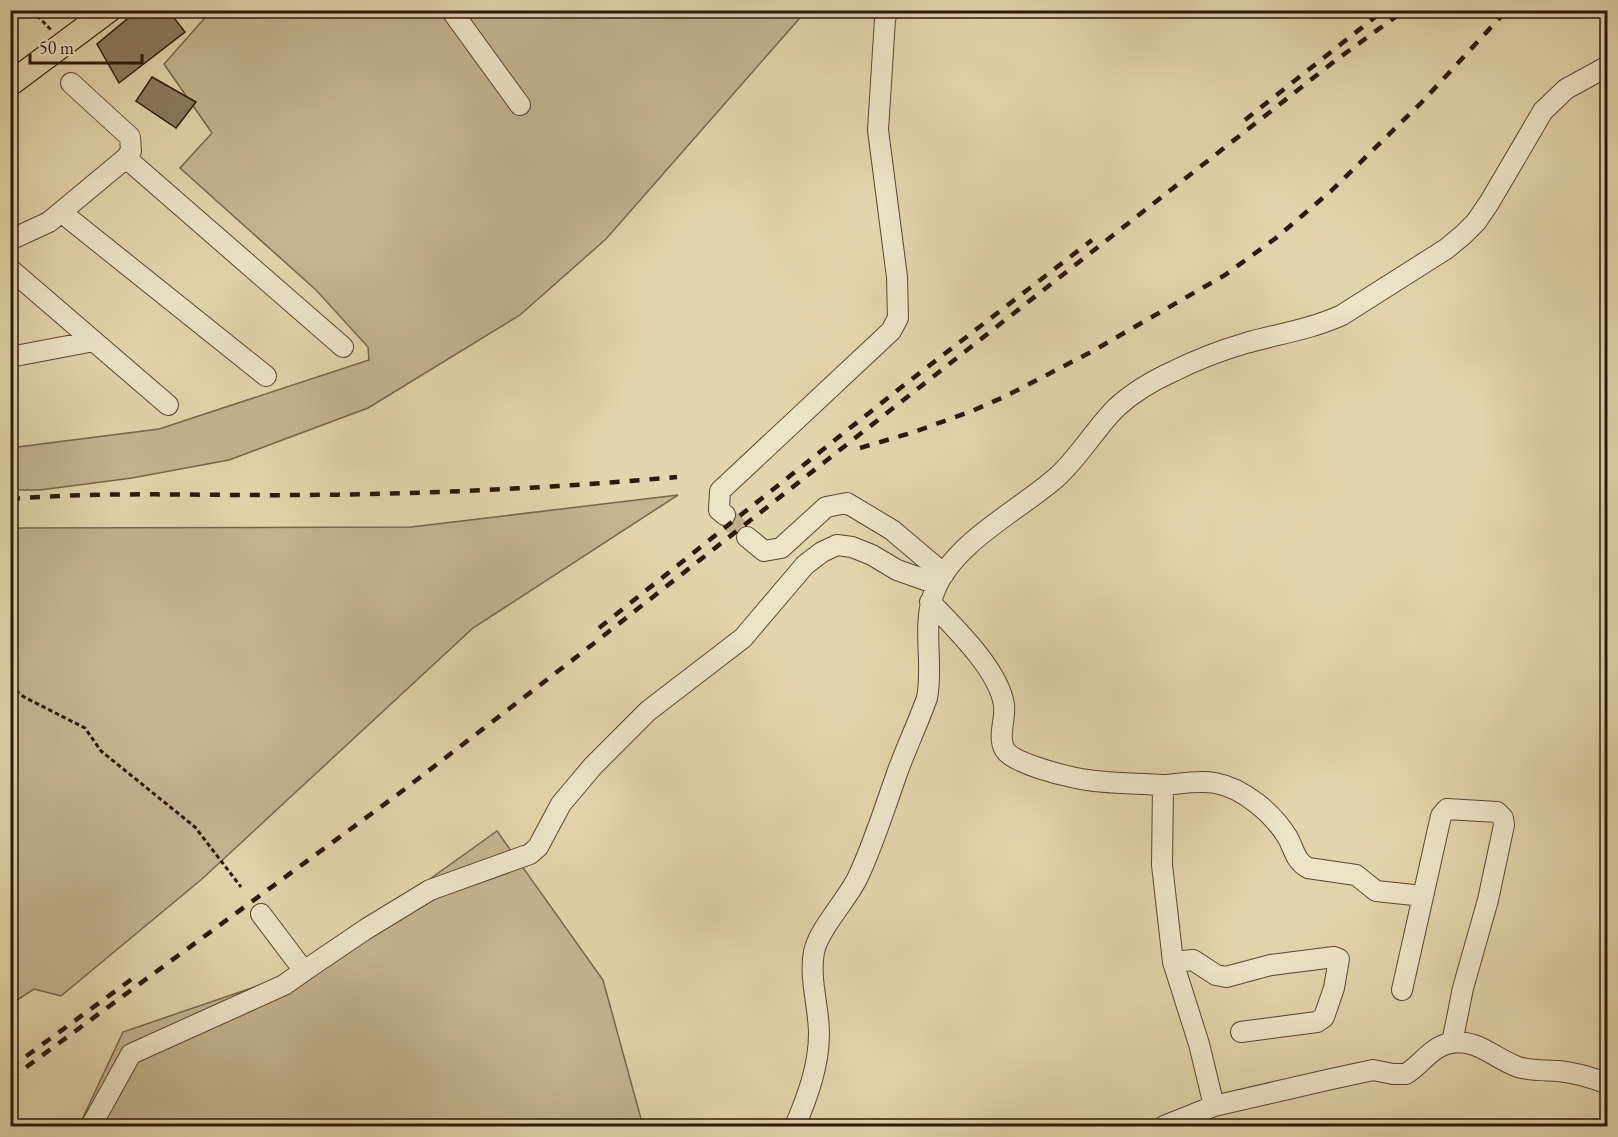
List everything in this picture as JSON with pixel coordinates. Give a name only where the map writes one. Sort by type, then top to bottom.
[{"type":"main road","points":[[10,84],[109,10]]},
{"type":"street","points":[[452,10],[520,105]]},
{"type":"street","points":[[725,515],[719,510],[720,491],[891,331],[898,318],[897,277],[878,130],[885,19],[888,10]]},
{"type":"street","points":[[795,1126],[808,1093],[817,1053],[819,1033],[813,984],[814,950],[855,882],[871,849],[897,772],[927,698],[929,688],[927,648],[937,587],[958,556],[983,533],[1051,482],[1066,468],[1107,418],[1130,396],[1173,371],[1216,354],[1243,344],[1327,322],[1342,315],[1446,249],[1476,222],[1543,111],[1566,89],[1608,66]]},
{"type":"street","points":[[10,240],[49,222],[126,158],[132,146],[130,137],[71,83]]},
{"type":"street","points":[[126,158],[343,347]]},
{"type":"street","points":[[61,212],[266,375]]},
{"type":"street","points":[[10,269],[168,405]]},
{"type":"street","points":[[10,357],[94,341]]},
{"type":"street","points":[[747,537],[764,551],[781,549],[826,507],[847,503],[892,530],[937,587],[997,686],[1004,704],[1003,744],[1009,755],[1021,761],[1078,778],[1163,785],[1199,782],[1232,788],[1258,805],[1276,822],[1302,865],[1308,868],[1356,875],[1376,891],[1423,896]]},
{"type":"street","points":[[91,1126],[131,1054],[284,985],[366,929],[430,890],[530,854],[538,847],[561,804],[593,766],[648,711],[742,638],[805,565],[822,552],[837,546],[852,547],[937,587]]},
{"type":"street","points":[[1163,785],[1162,865],[1173,962],[1199,1044],[1214,1106]]},
{"type":"street","points":[[1402,990],[1441,816],[1447,808],[1497,812],[1503,818],[1504,825],[1488,900],[1463,988],[1452,1042]]},
{"type":"street","points":[[261,914],[304,971]]},
{"type":"street","points":[[1173,962],[1193,960],[1216,975],[1226,977],[1271,965],[1334,957],[1339,959],[1334,988],[1324,1017],[1312,1023],[1241,1032]]},
{"type":"street","points":[[1164,1126],[1214,1106],[1373,1070],[1406,1074],[1431,1052],[1452,1042],[1480,1046],[1507,1062],[1527,1069],[1576,1073],[1608,1084]]},
{"type":"path","points":[[32,10],[65,45]]},
{"type":"path","points":[[10,686],[24,697],[85,728],[101,751],[195,827],[241,886]]},
{"type":"shaded area","points":[[211,11],[806,11],[606,239],[520,315],[368,408],[229,460],[132,478],[40,490],[11,490],[10,448],[159,429],[369,360],[368,347],[316,290],[180,168],[212,133],[164,64]]},
{"type":"shaded area","points":[[678,495],[473,628],[202,879],[61,996],[34,989],[11,1004],[11,528],[411,527]]},
{"type":"shaded area","points":[[497,831],[603,980],[643,1126],[79,1126],[123,1032],[301,971]]},
{"type":"building","points":[[138,10],[168,10],[185,32],[119,83],[97,44]]},
{"type":"building","points":[[152,77],[196,102],[176,128],[136,101]]},
{"type":"tunnel","points":[[725,515],[747,537]]},
{"type":"railway","points":[[1245,120],[1384,10]]},
{"type":"railway","points":[[10,1079],[397,795],[579,655],[1336,60],[1405,10]]},
{"type":"railway","points":[[860,448],[914,432],[1006,396],[1091,352],[1225,275],[1276,238],[1332,190],[1421,103],[1507,10]]},
{"type":"railway","points":[[599,628],[899,389],[1092,240]]},
{"type":"railway","points":[[10,499],[121,494],[306,495],[492,490],[677,477]]},
{"type":"railway","points":[[10,1068],[136,976]]}]
